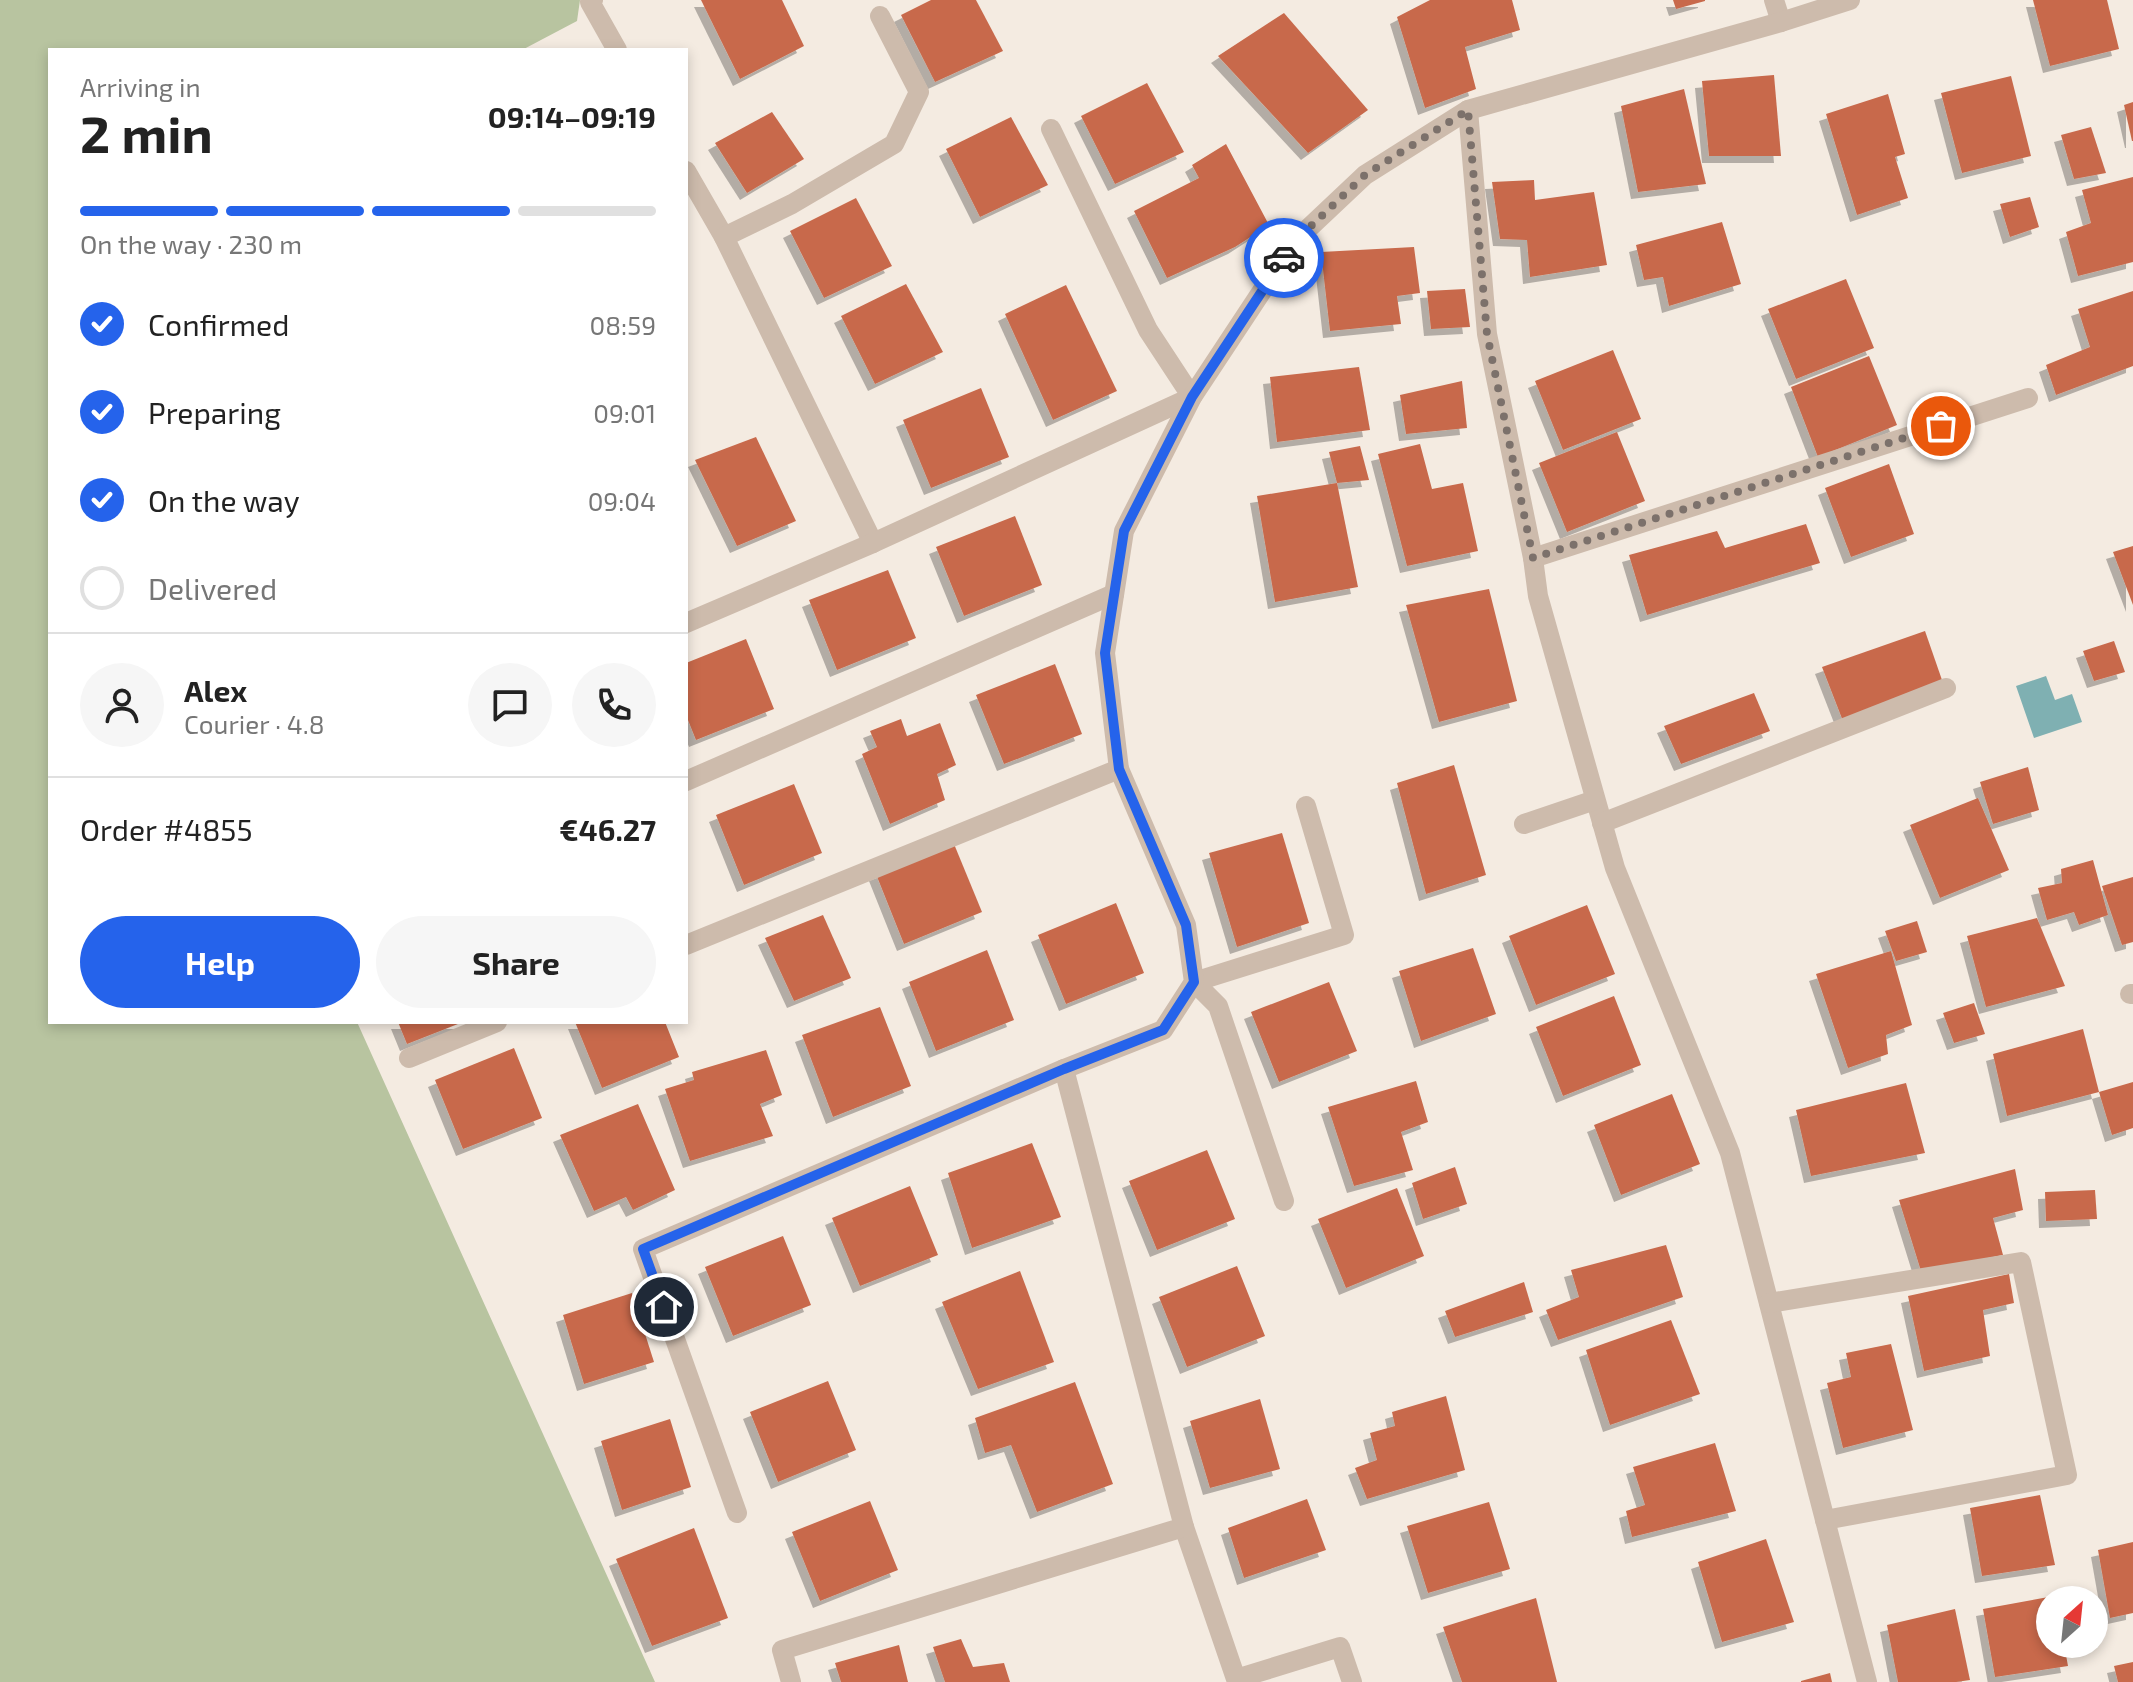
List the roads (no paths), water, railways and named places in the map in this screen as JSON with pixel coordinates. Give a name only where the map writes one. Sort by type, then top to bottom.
[{"type":"street","points":[[593,0],[590,2],[616,48]]},
{"type":"street","points":[[1774,0],[1781,22]]},
{"type":"street","points":[[1284,1201],[1218,1006],[1194,982],[1186,925],[1119,769],[1105,653],[1124,531],[1192,397],[1295,241],[1365,175],[1468,110],[1850,0]]},
{"type":"street","points":[[724,237],[792,204],[894,144],[919,92],[880,16]]},
{"type":"street","points":[[1468,110],[1487,334],[1538,596],[1615,868],[1730,1153],[1867,1682]]},
{"type":"street","points":[[1051,129],[1148,330],[1192,397]]},
{"type":"street","points":[[688,174],[724,237],[873,543]]},
{"type":"street","points":[[688,622],[873,543],[1192,397]]},
{"type":"street","points":[[1533,558],[2028,398]]},
{"type":"street","points":[[688,780],[1114,594]]},
{"type":"street","points":[[1602,823],[1946,688]]},
{"type":"street","points":[[688,944],[1119,769]]},
{"type":"street","points":[[1524,824],[1595,800]]},
{"type":"street","points":[[737,1513],[643,1249],[1064,1069],[1163,1030],[1194,982],[1344,935],[1306,806]]},
{"type":"street","points":[[409,1058],[492,1024]]},
{"type":"street","points":[[1064,1069],[1184,1527],[1231,1680],[1340,1647],[1352,1682]]},
{"type":"street","points":[[1769,1303],[2021,1262],[2067,1475],[1825,1520]]},
{"type":"street","points":[[791,1682],[782,1650],[1184,1527]]},
{"type":"water","points":[[2046,676],[2055,700],[2072,694],[2082,722],[2034,738],[2016,686]]}]
